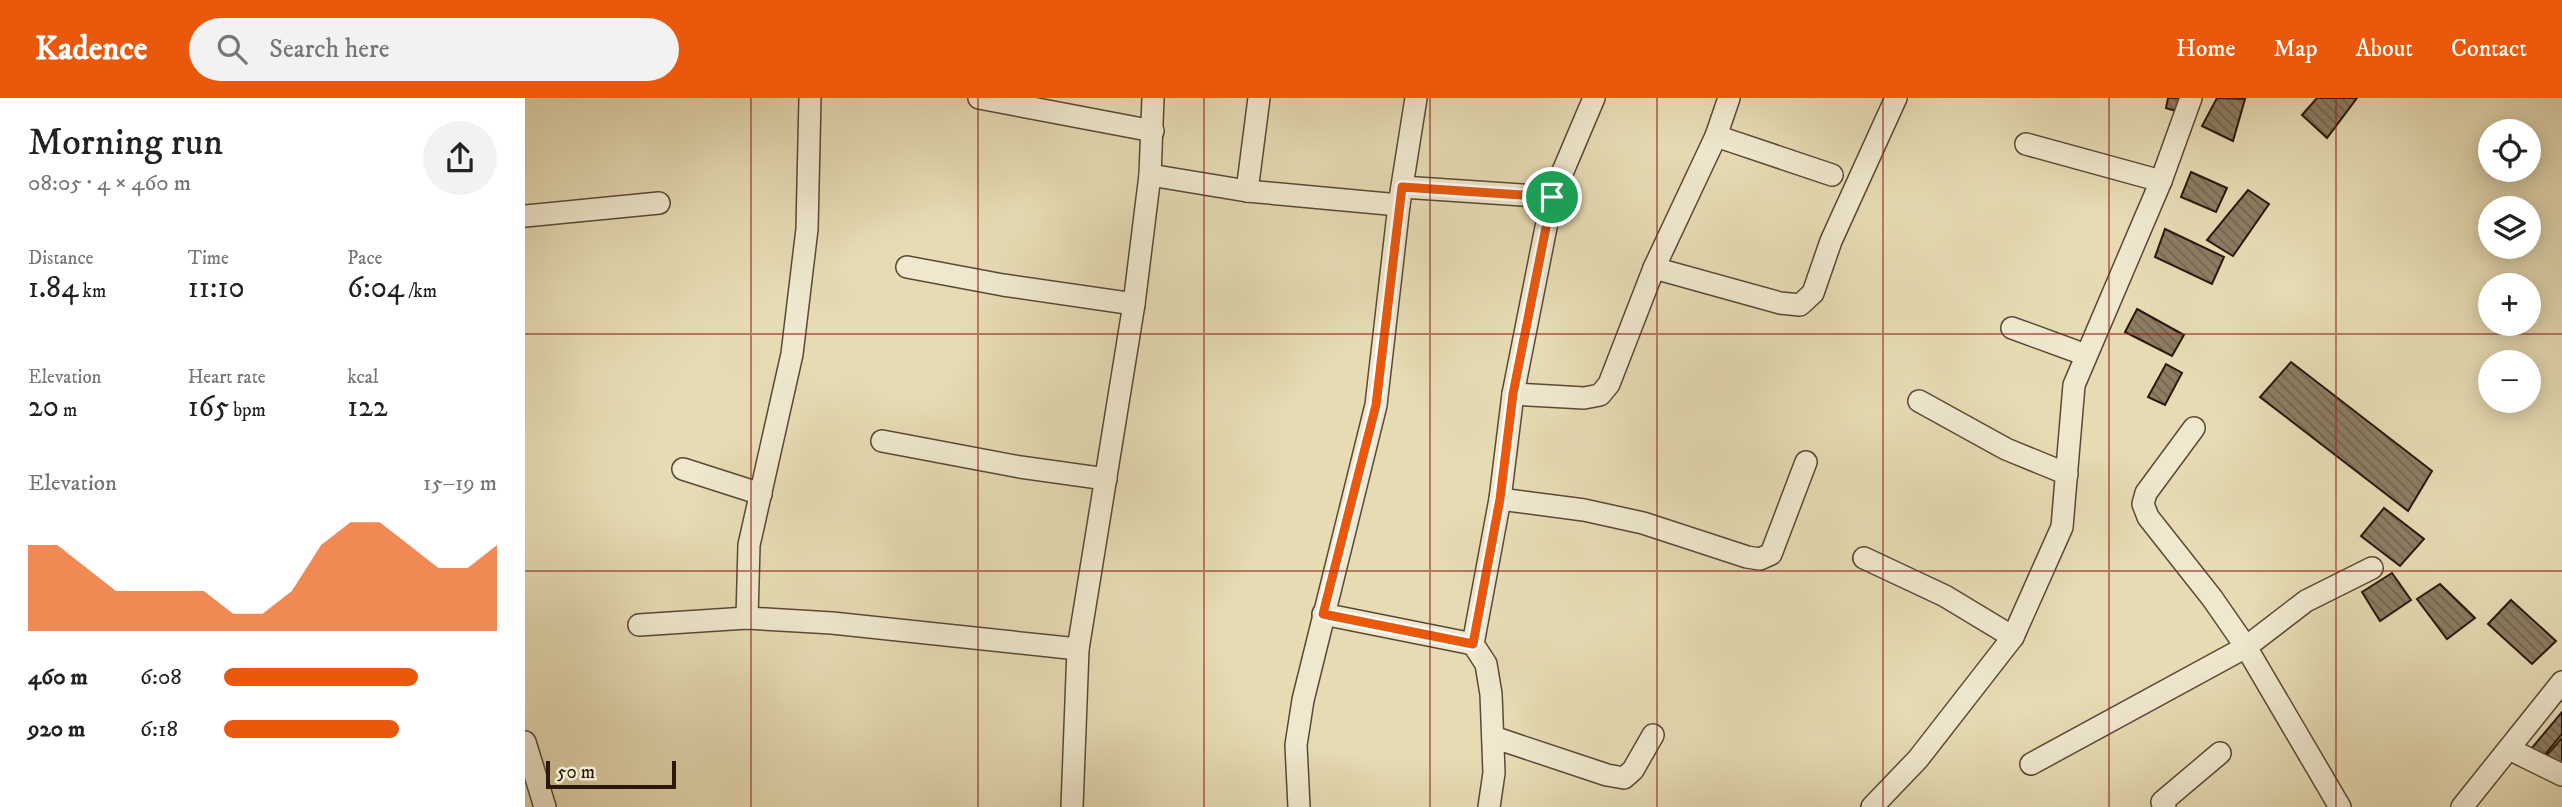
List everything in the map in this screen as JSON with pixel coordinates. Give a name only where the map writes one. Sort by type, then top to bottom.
[{"type":"street","points":[[747,618],[749,545],[792,354],[807,229],[810,98]]},
{"type":"street","points":[[979,98],[1153,131]]},
{"type":"street","points":[[1072,807],[1078,649],[1134,304],[1150,175],[1153,98]]},
{"type":"street","points":[[1247,191],[1259,98]]},
{"type":"street","points":[[1299,807],[1296,745],[1303,700],[1376,405],[1400,196],[1416,98]]},
{"type":"street","points":[[1473,644],[1500,499],[1513,394],[1552,197],[1594,98]]},
{"type":"street","points":[[1513,394],[1584,398],[1600,395],[1609,384],[1654,268],[1716,136],[1729,98]]},
{"type":"street","points":[[1654,268],[1780,303],[1800,305],[1813,293],[1831,241],[1896,98]]},
{"type":"street","points":[[1872,807],[1918,760],[2013,637],[2062,527],[2074,385],[2161,181],[2191,98]]},
{"type":"street","points":[[1716,136],[1832,175]]},
{"type":"street","points":[[2026,144],[2161,181]]},
{"type":"street","points":[[1150,175],[1247,191],[1552,197]]},
{"type":"street","points":[[525,216],[659,203]]},
{"type":"street","points":[[907,267],[1003,285],[1134,304]]},
{"type":"street","points":[[2012,328],[2086,355]]},
{"type":"street","points":[[1919,401],[2006,449],[2067,474]]},
{"type":"street","points":[[2194,428],[2146,493],[2143,503],[2148,517],[2212,598],[2246,647],[2340,807]]},
{"type":"street","points":[[883,441],[1106,480]]},
{"type":"street","points":[[1500,499],[1584,510],[1643,523],[1760,559],[1771,554],[1806,462]]},
{"type":"street","points":[[683,469],[761,494]]},
{"type":"street","points":[[1864,558],[1945,596],[2013,637]]},
{"type":"street","points":[[2031,764],[2246,647],[2306,601],[2372,568]]},
{"type":"street","points":[[1323,614],[1473,644],[1486,663],[1491,694],[1495,773],[1489,807]]},
{"type":"street","points":[[639,625],[747,618],[832,623],[1078,649]]},
{"type":"street","points":[[2462,807],[2562,682]]},
{"type":"street","points":[[1493,737],[1607,775],[1624,778],[1633,770],[1653,735]]},
{"type":"street","points":[[525,742],[545,807]]},
{"type":"street","points":[[2509,749],[2562,775]]},
{"type":"street","points":[[2165,807],[2162,802],[2220,753]]},
{"type":"building","points":[[2168,98],[2182,98],[2179,112],[2166,108]]},
{"type":"building","points":[[2217,98],[2245,99],[2233,141],[2202,126]]},
{"type":"building","points":[[2317,98],[2357,98],[2327,138],[2302,115]]},
{"type":"building","points":[[2191,172],[2227,188],[2216,212],[2181,197]]},
{"type":"building","points":[[2248,190],[2269,204],[2233,256],[2207,240]]},
{"type":"building","points":[[2165,229],[2224,257],[2212,284],[2155,257]]},
{"type":"building","points":[[2137,309],[2184,335],[2172,356],[2125,332]]},
{"type":"building","points":[[2291,362],[2432,471],[2408,511],[2260,397]]},
{"type":"building","points":[[2166,364],[2182,373],[2165,405],[2148,397]]},
{"type":"building","points":[[2384,508],[2424,539],[2400,566],[2361,536]]},
{"type":"building","points":[[2392,573],[2411,600],[2380,621],[2362,592]]},
{"type":"building","points":[[2440,584],[2475,618],[2447,639],[2417,599]]},
{"type":"building","points":[[2511,600],[2556,641],[2532,664],[2488,624]]},
{"type":"building","points":[[2562,712],[2562,734],[2543,757],[2531,749]]},
{"type":"building","points":[[2562,738],[2562,764],[2546,756]]},
{"type":"route","points":[[1402,187],[1552,197],[1513,394],[1500,499],[1473,644],[1323,614],[1376,405],[1402,187]]}]
